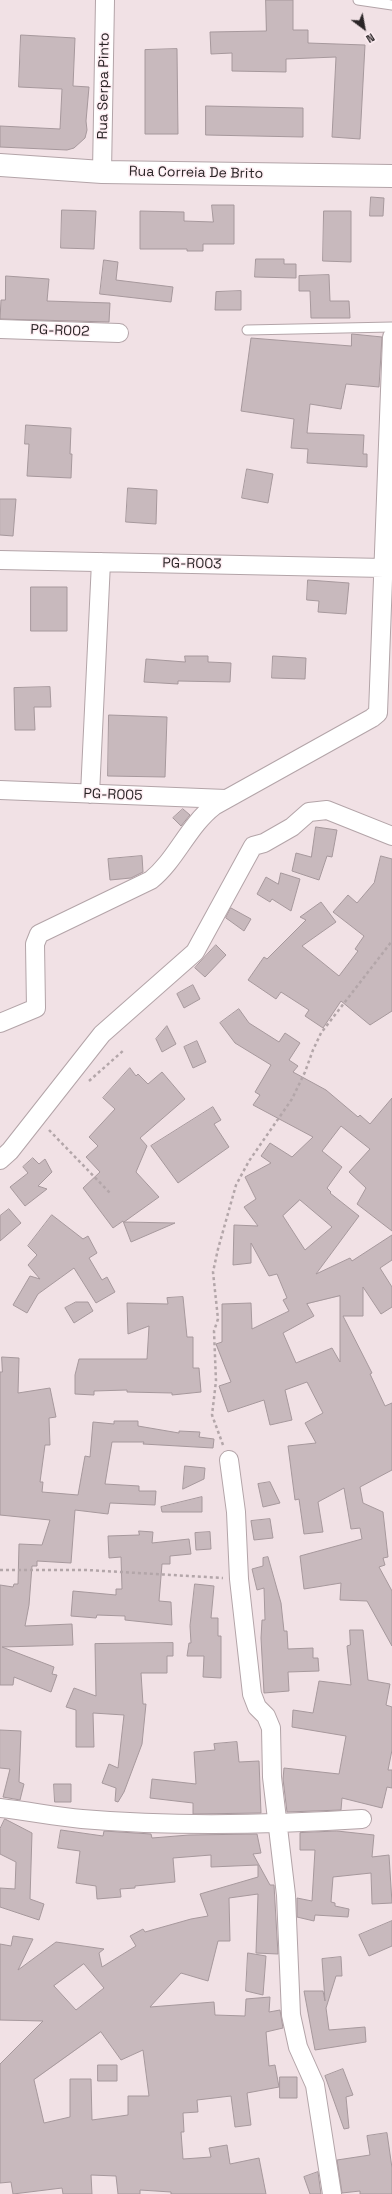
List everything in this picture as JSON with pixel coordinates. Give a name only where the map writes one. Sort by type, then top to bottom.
[{"type":"street","name":"Rua Serpa Pinto","points":[[102,172],[105,0]]},
{"type":"street","name":"Rua Correia De Brito","points":[[0,165],[102,172],[392,176]]},
{"type":"street","name":"PG-R002","points":[[0,329],[119,333]]},
{"type":"street","points":[[0,1024],[36,1008],[35,944],[39,934],[151,880],[161,873],[207,811],[372,718],[378,713],[392,337]]},
{"type":"street","name":"PG-R003","points":[[0,560],[384,568]]},
{"type":"street","points":[[90,794],[101,562]]},
{"type":"street","name":"PG-R005","points":[[0,790],[226,799]]},
{"type":"street","points":[[0,1160],[10,1151],[102,1034],[195,952],[253,846],[264,843],[292,827],[309,812],[327,810],[392,836]]},
{"type":"street","points":[[228,1460],[236,1512],[239,1579],[252,1694],[257,1707],[266,1716],[271,1728],[272,1777],[286,1895],[291,2015],[298,2047],[315,2084],[332,2194]]},
{"type":"street","points":[[0,1808],[81,1818],[162,1823],[278,1824],[362,1819]]},
{"type":"lane","points":[[358,0],[392,5]]},
{"type":"lane","points":[[247,330],[392,327]]},
{"type":"path","points":[[228,1460],[212,1415],[216,1381],[214,1331],[218,1319],[213,1272],[236,1185],[249,1161],[292,1099],[321,1033],[392,941]]},
{"type":"path","points":[[49,1130],[110,1193]]},
{"type":"path","points":[[0,1570],[87,1570],[239,1579]]},
{"type":"building","points":[[266,0],[293,0],[293,30],[308,30],[308,43],[365,45],[360,139],[332,137],[336,57],[286,59],[286,72],[232,71],[232,53],[211,54],[210,32],[266,31]]},
{"type":"building","points":[[21,35],[75,38],[73,86],[89,87],[86,121],[87,130],[85,138],[74,148],[67,150],[0,147],[0,126],[60,129],[62,89],[19,87]]},
{"type":"building","points":[[177,49],[178,134],[145,134],[145,50]]},
{"type":"building","points":[[206,106],[303,108],[303,137],[206,135]]},
{"type":"building","points":[[371,197],[384,198],[383,216],[370,216]]},
{"type":"building","points":[[212,205],[234,205],[234,244],[203,244],[203,251],[187,251],[187,249],[140,249],[140,211],[184,212],[184,221],[213,222]]},
{"type":"building","points":[[62,210],[96,211],[94,249],[61,248]]},
{"type":"building","points":[[324,211],[351,211],[351,262],[323,261]]},
{"type":"building","points":[[256,259],[284,259],[284,264],[296,264],[296,278],[255,277]]},
{"type":"building","points":[[104,260],[118,262],[116,280],[173,287],[171,302],[100,294]]},
{"type":"building","points":[[329,275],[330,301],[349,301],[350,318],[311,318],[310,291],[299,291],[299,276]]},
{"type":"building","points":[[6,276],[49,279],[47,301],[110,303],[109,322],[0,319],[1,300],[5,300]]},
{"type":"building","points":[[241,291],[241,310],[215,310],[216,292]]},
{"type":"building","points":[[352,334],[382,337],[379,387],[346,384],[341,409],[310,404],[307,433],[364,435],[363,454],[367,454],[367,467],[307,463],[308,449],[291,448],[294,419],[241,411],[251,338],[351,346]]},
{"type":"building","points":[[26,425],[71,428],[71,478],[27,476],[29,444],[25,444]]},
{"type":"building","points":[[247,469],[273,474],[268,503],[242,498]]},
{"type":"building","points":[[128,488],[157,490],[156,524],[126,522]]},
{"type":"building","points":[[0,499],[16,499],[13,536],[0,535]]},
{"type":"building","points":[[308,580],[349,583],[346,614],[318,612],[319,601],[307,600]]},
{"type":"building","points":[[31,587],[67,587],[67,631],[31,631]]},
{"type":"building","points":[[185,656],[208,656],[208,662],[231,663],[230,682],[178,681],[178,684],[144,682],[146,659],[185,662]]},
{"type":"building","points":[[273,656],[306,658],[305,679],[272,678]]},
{"type":"building","points":[[50,687],[51,707],[34,707],[35,730],[15,730],[14,688]]},
{"type":"building","points":[[109,715],[167,717],[165,777],[108,776]]},
{"type":"building","points":[[183,809],[190,815],[181,826],[173,818]]},
{"type":"building","points":[[316,827],[337,830],[332,857],[327,856],[319,880],[292,871],[296,853],[311,857]]},
{"type":"building","points":[[142,856],[143,872],[131,878],[110,880],[108,859]]},
{"type":"building","points":[[381,856],[392,859],[392,1011],[370,1025],[341,1001],[323,1028],[305,1016],[309,1010],[281,992],[276,999],[248,980],[264,957],[267,959],[306,920],[300,917],[321,902],[336,922],[302,946],[339,976],[358,951],[355,949],[364,936],[333,912],[348,895],[357,903],[374,883]]},
{"type":"building","points":[[281,873],[300,879],[291,911],[272,899],[270,902],[257,894],[266,877],[278,884]]},
{"type":"building","points":[[231,908],[251,919],[244,931],[226,918]]},
{"type":"building","points":[[216,945],[226,955],[205,977],[195,968]]},
{"type":"building","points":[[193,985],[200,999],[184,1008],[177,994]]},
{"type":"building","points":[[239,1009],[249,1023],[279,1042],[285,1033],[300,1043],[289,1060],[298,1066],[293,1072],[326,1090],[358,1117],[360,1115],[370,1124],[392,1098],[392,1231],[357,1204],[366,1188],[349,1172],[370,1149],[341,1126],[322,1151],[342,1167],[327,1188],[331,1192],[330,1193],[359,1216],[316,1274],[350,1258],[352,1261],[392,1235],[392,1260],[380,1268],[392,1287],[392,1307],[381,1314],[363,1287],[363,1316],[343,1316],[372,1373],[370,1374],[385,1406],[392,1403],[392,1470],[360,1487],[363,1503],[383,1512],[388,1557],[383,1558],[385,1565],[379,1567],[392,1591],[392,1646],[367,1601],[340,1600],[341,1583],[304,1589],[300,1556],[362,1539],[360,1528],[351,1529],[344,1488],[318,1502],[323,1532],[304,1534],[299,1499],[295,1500],[288,1446],[316,1443],[305,1423],[323,1413],[307,1382],[285,1390],[292,1420],[270,1425],[264,1400],[228,1412],[219,1386],[231,1382],[216,1344],[222,1342],[222,1304],[251,1303],[252,1329],[289,1311],[283,1300],[287,1298],[277,1274],[269,1276],[251,1243],[251,1263],[233,1265],[234,1225],[258,1226],[244,1207],[256,1199],[245,1177],[271,1163],[261,1156],[270,1143],[292,1157],[313,1137],[253,1105],[260,1095],[255,1092],[271,1065],[235,1043],[220,1023]],"holes":[[[300,1200],[332,1227],[305,1250],[283,1216]],[[340,1296],[340,1362],[332,1348],[296,1363],[283,1333],[314,1316],[307,1304]]]},
{"type":"building","points":[[167,1026],[176,1044],[162,1052],[156,1039]]},
{"type":"building","points":[[197,1041],[206,1062],[193,1068],[184,1047]]},
{"type":"building","points":[[130,1068],[136,1076],[138,1074],[148,1084],[162,1072],[185,1099],[140,1138],[147,1146],[136,1172],[159,1197],[124,1222],[175,1223],[131,1242],[123,1221],[113,1228],[83,1188],[100,1172],[86,1157],[98,1146],[89,1137],[115,1109],[103,1098]]},
{"type":"building","points":[[213,1107],[221,1120],[214,1124],[229,1147],[178,1183],[151,1146]]},
{"type":"building","points":[[33,1158],[39,1164],[45,1159],[52,1172],[38,1186],[47,1189],[25,1206],[10,1187],[28,1173],[23,1167]]},
{"type":"building","points":[[9,1209],[21,1223],[0,1241],[0,1216]]},
{"type":"building","points":[[52,1215],[83,1239],[88,1236],[97,1253],[89,1258],[102,1280],[107,1277],[115,1292],[96,1303],[74,1268],[38,1294],[27,1313],[13,1305],[30,1276],[40,1279],[28,1265],[37,1255],[28,1246]]},
{"type":"building","points":[[183,1297],[187,1337],[193,1337],[193,1368],[199,1368],[201,1392],[172,1395],[172,1393],[127,1392],[127,1390],[94,1391],[94,1395],[75,1394],[75,1375],[79,1359],[147,1359],[149,1326],[128,1334],[127,1303],[168,1304],[167,1298]]},
{"type":"building","points":[[76,1302],[88,1302],[93,1311],[74,1323],[65,1308]]},
{"type":"building","points":[[2,1357],[19,1358],[18,1393],[50,1388],[56,1417],[49,1418],[50,1445],[45,1445],[40,1482],[43,1482],[42,1492],[78,1495],[85,1456],[90,1457],[93,1422],[114,1424],[114,1421],[138,1421],[138,1426],[179,1433],[179,1431],[200,1432],[199,1437],[214,1439],[213,1448],[143,1444],[144,1442],[112,1442],[105,1484],[139,1486],[139,1491],[156,1491],[155,1505],[110,1503],[108,1514],[75,1510],[71,1563],[37,1561],[37,1566],[32,1566],[29,1605],[25,1626],[72,1624],[73,1645],[2,1647],[54,1667],[52,1674],[57,1675],[51,1692],[14,1677],[13,1685],[0,1685],[0,1585],[13,1587],[14,1584],[18,1584],[19,1544],[42,1545],[50,1520],[0,1515],[0,1372],[2,1372]]},
{"type":"building","points":[[185,1466],[205,1468],[204,1479],[183,1489]]},
{"type":"building","points":[[270,1482],[280,1503],[263,1507],[258,1484]]},
{"type":"building","points":[[202,1497],[202,1512],[162,1512],[161,1507]]},
{"type":"building","points":[[270,1519],[273,1538],[254,1540],[251,1521]]},
{"type":"building","points":[[139,1531],[153,1532],[152,1543],[189,1539],[191,1554],[170,1556],[170,1564],[162,1564],[159,1601],[171,1602],[172,1625],[125,1620],[125,1616],[97,1615],[96,1618],[71,1616],[73,1591],[116,1595],[116,1589],[122,1589],[121,1557],[109,1558],[108,1536],[139,1535]]},
{"type":"building","points":[[210,1532],[211,1549],[196,1550],[195,1533]]},
{"type":"building","points":[[268,1557],[281,1603],[284,1631],[287,1631],[288,1649],[313,1648],[313,1658],[318,1658],[319,1671],[288,1672],[289,1691],[264,1693],[261,1638],[262,1620],[265,1620],[264,1588],[257,1590],[252,1569],[263,1566],[263,1558]]},
{"type":"building","points":[[195,1584],[214,1586],[211,1618],[218,1618],[218,1636],[221,1636],[221,1678],[203,1677],[204,1656],[187,1656],[189,1643],[191,1643],[190,1626]]},
{"type":"building","points":[[350,1630],[363,1630],[368,1680],[390,1684],[386,1705],[392,1707],[392,1750],[388,1770],[392,1770],[392,1788],[387,1787],[382,1808],[342,1798],[341,1810],[287,1812],[283,1779],[284,1768],[339,1774],[346,1736],[292,1727],[293,1710],[313,1713],[319,1681],[351,1685],[347,1646],[350,1645]]},
{"type":"building","points":[[173,1643],[173,1656],[167,1656],[167,1673],[141,1673],[143,1704],[146,1704],[142,1744],[124,1792],[118,1802],[115,1801],[116,1788],[102,1783],[109,1764],[118,1768],[124,1715],[93,1713],[94,1747],[76,1747],[76,1710],[66,1707],[74,1688],[96,1696],[95,1644]]},
{"type":"building","points":[[0,1730],[21,1731],[19,1782],[24,1784],[20,1800],[3,1797],[10,1769],[0,1768]]},
{"type":"building","points":[[237,1742],[239,1762],[259,1761],[261,1813],[193,1814],[193,1803],[150,1798],[152,1779],[196,1784],[194,1752],[215,1750],[214,1744]]},
{"type":"building","points":[[54,1784],[71,1784],[71,1802],[55,1802]]},
{"type":"building","points":[[5,1819],[32,1833],[30,1899],[44,1904],[39,1920],[0,1907],[0,1888],[15,1889],[16,1862],[0,1854],[0,1829]]},
{"type":"building","points":[[61,1830],[103,1836],[104,1831],[151,1834],[152,1838],[189,1835],[257,1834],[261,1853],[253,1854],[270,1885],[274,1885],[278,1954],[256,1953],[258,1894],[229,1898],[230,1941],[218,1941],[208,1981],[181,1973],[150,2007],[214,2002],[215,2015],[245,2016],[246,1999],[270,1997],[269,2012],[280,2010],[283,2028],[266,2032],[269,2066],[275,2065],[279,2087],[247,2093],[251,2125],[235,2127],[231,2096],[197,2100],[198,2112],[183,2113],[184,2132],[181,2132],[183,2159],[211,2157],[209,2148],[227,2145],[230,2164],[259,2158],[266,2194],[171,2194],[171,2192],[140,2190],[140,2194],[118,2194],[116,2176],[91,2175],[92,2194],[63,2194],[62,2188],[13,2194],[11,2182],[0,2183],[0,2064],[43,2021],[0,2020],[0,1944],[11,1946],[13,1936],[33,1939],[18,1970],[56,1942],[104,1949],[99,1953],[102,1967],[136,1946],[130,1936],[143,1929],[145,1932],[191,1919],[208,1916],[200,1894],[258,1877],[258,1865],[211,1867],[211,1855],[173,1858],[175,1882],[120,1889],[121,1897],[97,1899],[96,1886],[76,1883],[80,1851],[58,1848]],"holes":[[[84,1964],[104,1988],[76,2010],[54,1986]],[[101,2032],[121,2060],[143,2050],[149,2096],[128,2096],[128,2115],[92,2120],[91,2079],[70,2079],[70,2117],[44,2123],[34,2080]]]},
{"type":"building","points":[[337,1831],[374,1835],[372,1857],[389,1855],[392,1903],[372,1904],[371,1873],[333,1877],[331,1902],[335,1903],[335,1906],[349,1909],[348,1917],[315,1915],[314,1921],[297,1917],[297,1898],[312,1901],[315,1850],[300,1850],[300,1833]]},
{"type":"building","points":[[392,1921],[392,1946],[369,1956],[359,1935]]},
{"type":"building","points":[[248,1953],[266,1956],[263,1995],[246,1991]]},
{"type":"building","points":[[341,1957],[342,1976],[336,1976],[326,2008],[329,2030],[365,2027],[366,2042],[315,2050],[304,1991],[323,1991],[325,2001],[322,1959]]},
{"type":"building","points":[[98,2065],[117,2065],[117,2081],[98,2081]]},
{"type":"building","points":[[343,2069],[353,2095],[346,2097],[349,2128],[344,2129],[325,2076]]},
{"type":"building","points":[[280,2077],[297,2077],[297,2098],[280,2098]]},
{"type":"building","points":[[387,2133],[392,2168],[392,2194],[360,2194],[360,2191],[342,2193],[337,2160],[370,2155],[367,2136]]},
{"type":"building","points":[[318,2172],[321,2194],[310,2194],[304,2177]]}]
